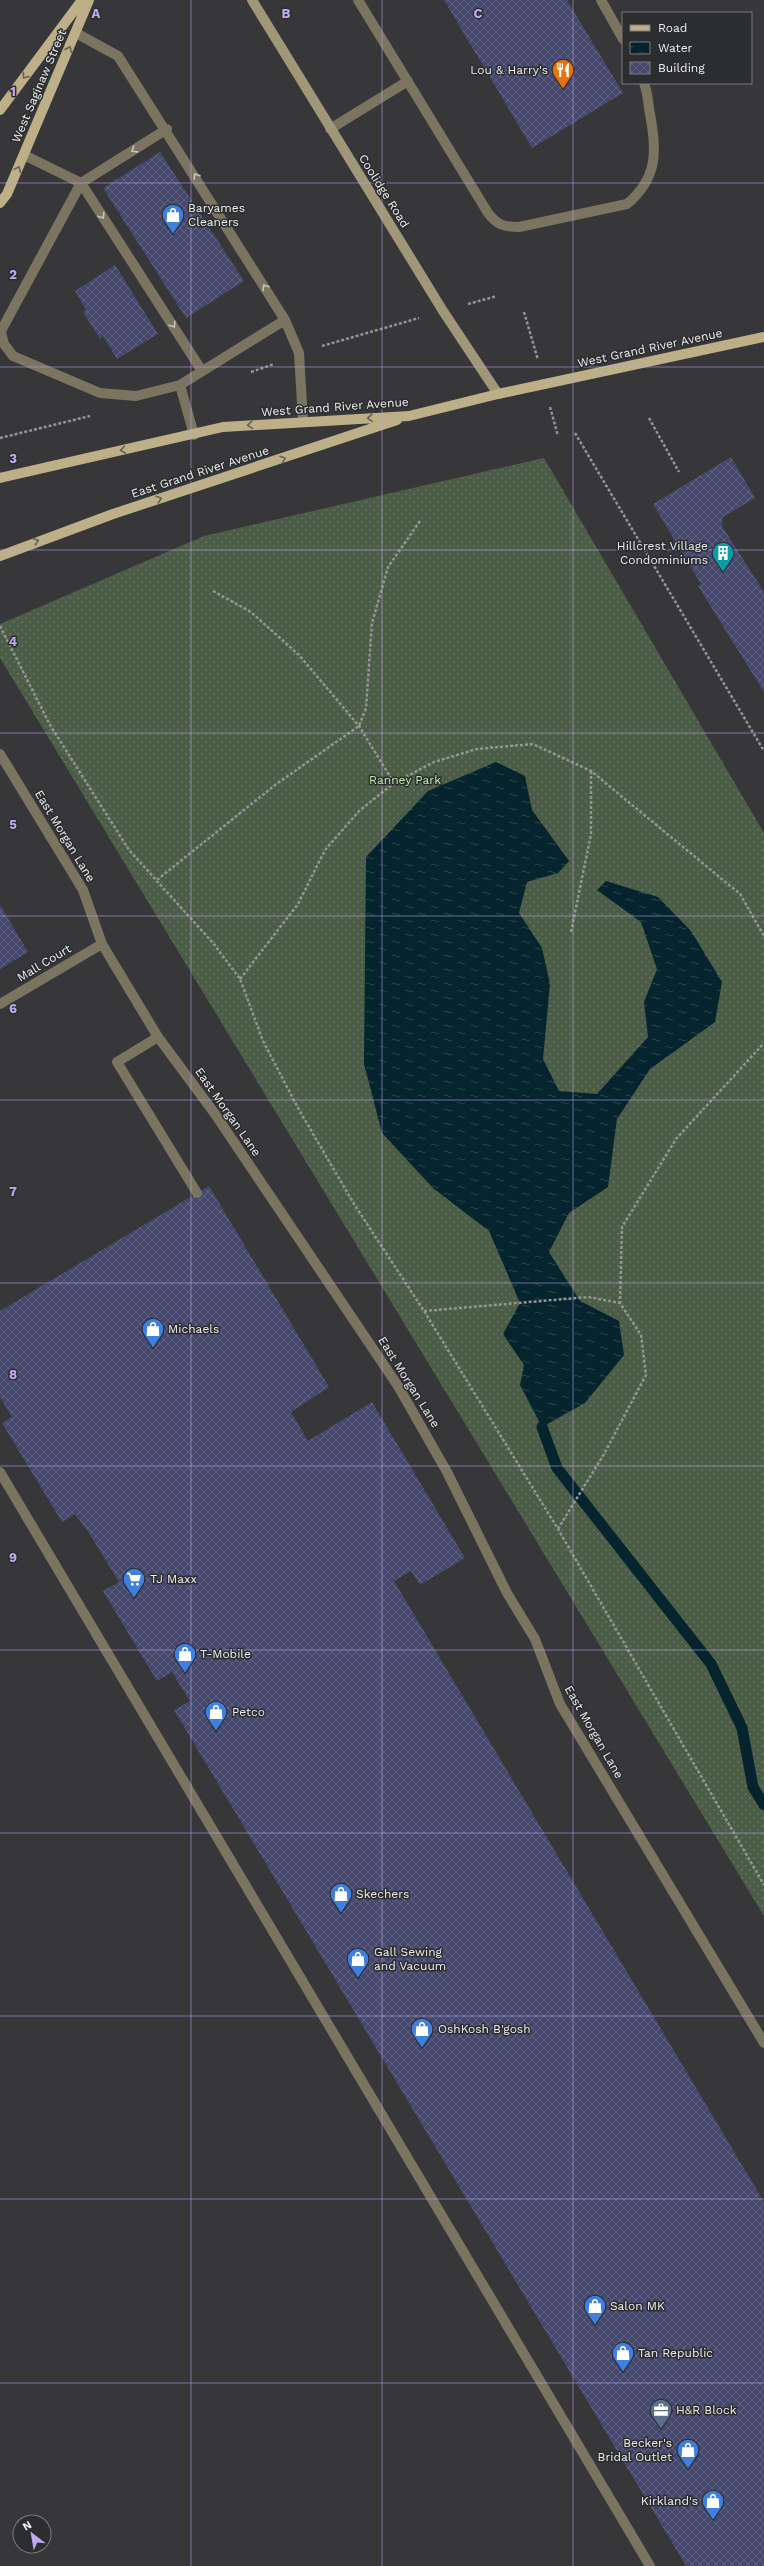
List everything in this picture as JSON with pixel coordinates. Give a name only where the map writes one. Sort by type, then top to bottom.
[{"type":"main road","points":[[0,110],[82,0]]},
{"type":"main road","name":"West Saginaw Street","points":[[0,204],[24,155],[90,0]]},
{"type":"main road","name":"West Grand River Avenue","points":[[0,478],[223,427],[303,421],[409,416],[498,394],[764,337]]},
{"type":"main road","name":"East Grand River Avenue","points":[[0,556],[113,514],[409,416]]},
{"type":"street","name":"Coolidge Road","points":[[252,0],[330,129],[498,394]]},
{"type":"lane","points":[[358,0],[488,213],[495,223],[506,227],[519,227],[627,204],[638,195],[650,176],[654,158],[654,137],[644,84]]},
{"type":"lane","points":[[601,0],[622,37]]},
{"type":"lane","points":[[76,33],[118,56],[167,129],[285,320],[299,353],[303,421]]},
{"type":"lane","points":[[330,129],[408,81]]},
{"type":"lane","points":[[167,129],[81,183],[1,329],[4,344],[13,356],[100,393],[136,396],[180,385],[285,320]]},
{"type":"lane","points":[[24,155],[81,183],[202,371]]},
{"type":"lane","points":[[180,385],[194,434]]},
{"type":"lane","name":"East Morgan Lane","points":[[0,754],[83,890],[102,944],[158,1037],[215,1114],[398,1386],[447,1472],[507,1594],[537,1644],[560,1704],[764,2044]]},
{"type":"lane","name":"Mall Court","points":[[0,1004],[102,944]]},
{"type":"lane","points":[[158,1037],[117,1062],[197,1193]]},
{"type":"lane","points":[[0,1472],[650,2566]]},
{"type":"path","points":[[649,418],[679,472]]},
{"type":"path","points":[[575,433],[764,751]]},
{"type":"path","points":[[157,880],[275,785],[359,726],[366,708],[372,623],[388,567],[420,521]]},
{"type":"path","points":[[212,591],[251,612],[299,655],[359,726],[394,783]]},
{"type":"path","points":[[0,626],[50,725],[129,850],[213,943],[240,979],[263,1040],[298,1108],[354,1204],[424,1311],[558,1529],[764,1885]]},
{"type":"path","points":[[240,979],[298,904],[326,850],[359,811],[394,783],[434,762],[477,749],[533,744],[591,771],[740,894],[764,936]]},
{"type":"path","points":[[571,932],[579,901],[591,834],[591,771]]},
{"type":"path","points":[[558,1529],[604,1454],[646,1375],[641,1335],[620,1303],[622,1227],[676,1139],[764,1043]]},
{"type":"path","points":[[424,1311],[588,1297],[620,1303]]},
{"type":"green space","name":"Ranney Park","points":[[544,458],[764,833],[764,1916],[0,658],[0,624],[204,536]]},
{"type":"water","points":[[496,762],[525,776],[532,810],[569,861],[558,873],[527,882],[519,913],[542,948],[550,984],[543,1059],[559,1091],[597,1094],[648,1037],[644,1002],[657,969],[641,922],[597,890],[606,881],[658,897],[691,931],[722,982],[715,1022],[650,1069],[617,1119],[608,1187],[569,1213],[549,1252],[580,1301],[619,1321],[624,1355],[585,1403],[542,1427],[520,1385],[524,1365],[503,1334],[520,1303],[489,1231],[433,1188],[382,1133],[364,1064],[366,857],[428,791]]},
{"type":"building","points":[[444,0],[567,0],[623,93],[532,148]]},
{"type":"building","name":"Baryames Cleaners","points":[[160,152],[244,281],[186,318],[103,188]]},
{"type":"building","points":[[115,265],[158,334],[117,359],[103,336],[100,339],[83,312],[86,310],[75,291]]},
{"type":"building","name":"Hillcrest Village Condominiums","points":[[731,457],[755,498],[723,517],[722,526],[764,592],[764,692],[698,586],[701,584],[653,504]]},
{"type":"building","points":[[0,905],[28,952],[0,969]]},
{"type":"building","points":[[209,1186],[329,1387],[291,1412],[308,1441],[372,1402],[465,1558],[420,1585],[411,1571],[394,1581],[764,2202],[764,2566],[686,2566],[174,1710],[190,1701],[172,1672],[157,1681],[103,1591],[119,1582],[89,1533],[75,1514],[62,1522],[2,1423],[12,1417],[0,1397],[0,1311]]},
{"type":"waterway","points":[[542,1427],[557,1468],[711,1664],[742,1728],[753,1787],[764,1805]]},
{"type":"place","name":"Lou & Harry's","points":[[563,90]]},
{"type":"place","name":"Baryames Cleaners","points":[[173,234]]},
{"type":"place","name":"Hillcrest Village Condominiums","points":[[723,572]]},
{"type":"place","name":"Michaels","points":[[153,1348]]},
{"type":"place","name":"TJ Maxx","points":[[134,1598]]},
{"type":"place","name":"T-Mobile","points":[[185,1674]]},
{"type":"place","name":"Petco","points":[[216,1732]]},
{"type":"place","name":"Skechers","points":[[341,1914]]},
{"type":"place","name":"Gall Sewing and Vacuum","points":[[358,1978]]},
{"type":"place","name":"OshKosh B'gosh","points":[[422,2048]]},
{"type":"place","name":"Salon MK","points":[[595,2326]]},
{"type":"place","name":"Tan Republic","points":[[623,2372]]},
{"type":"place","name":"H&R Block","points":[[661,2430]]},
{"type":"place","name":"Becker's Bridal Outlet","points":[[688,2470]]},
{"type":"place","name":"Kirkland's","points":[[713,2520]]}]
